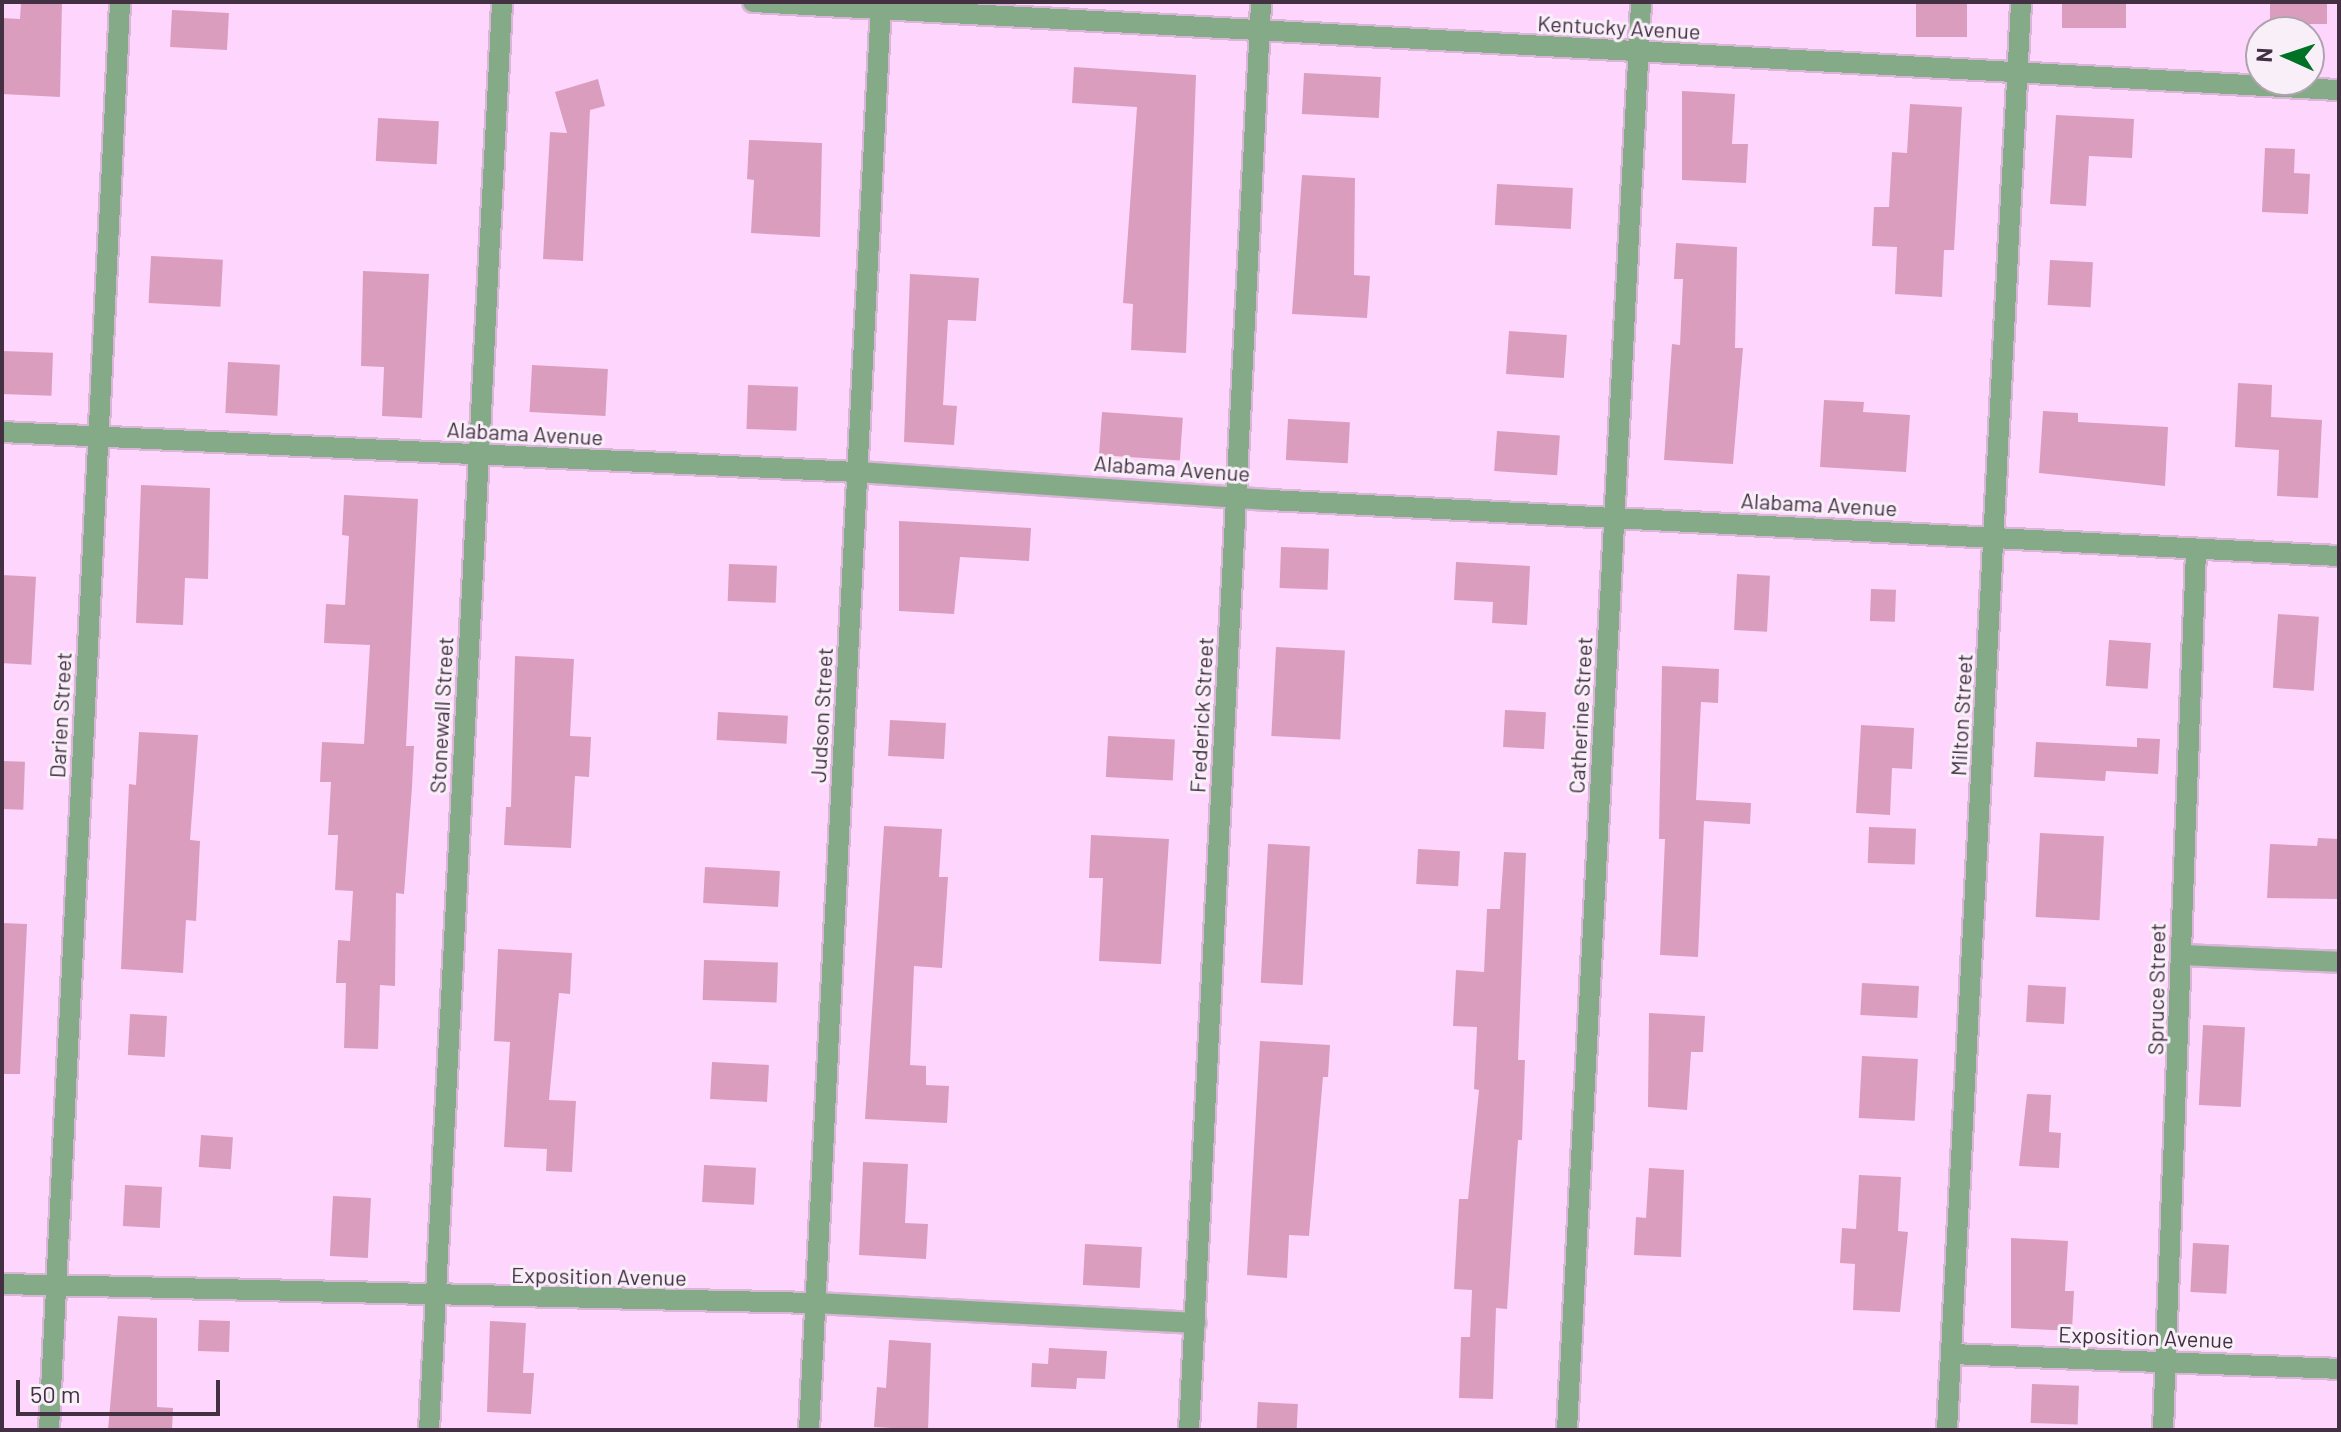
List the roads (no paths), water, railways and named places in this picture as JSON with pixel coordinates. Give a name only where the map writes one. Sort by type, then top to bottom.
[{"type":"street","name":"Darien Street","points":[[49,1430],[120,2]]},
{"type":"street","name":"Stonewall Street","points":[[429,1430],[502,2]]},
{"type":"street","name":"Kentucky Avenue","points":[[753,2],[880,5],[1638,53],[2339,90]]},
{"type":"street","name":"Frederick Street","points":[[1189,1430],[1261,2]]},
{"type":"street","name":"Catherine Street","points":[[1567,1430],[1641,2]]},
{"type":"street","name":"Milton Street","points":[[1947,1430],[2021,2]]},
{"type":"street","name":"Judson Street","points":[[809,1430],[880,5]]},
{"type":"street","name":"Alabama Avenue","points":[[2,432],[857,472],[1614,518],[2339,556]]},
{"type":"street","name":"Spruce Street","points":[[2163,1430],[2170,1361],[2196,549]]},
{"type":"street","points":[[2181,955],[2339,962]]},
{"type":"street","name":"Exposition Avenue","points":[[2,1284],[816,1303],[1195,1323]]},
{"type":"street","name":"Exposition Avenue","points":[[1951,1354],[2339,1369]]}]
